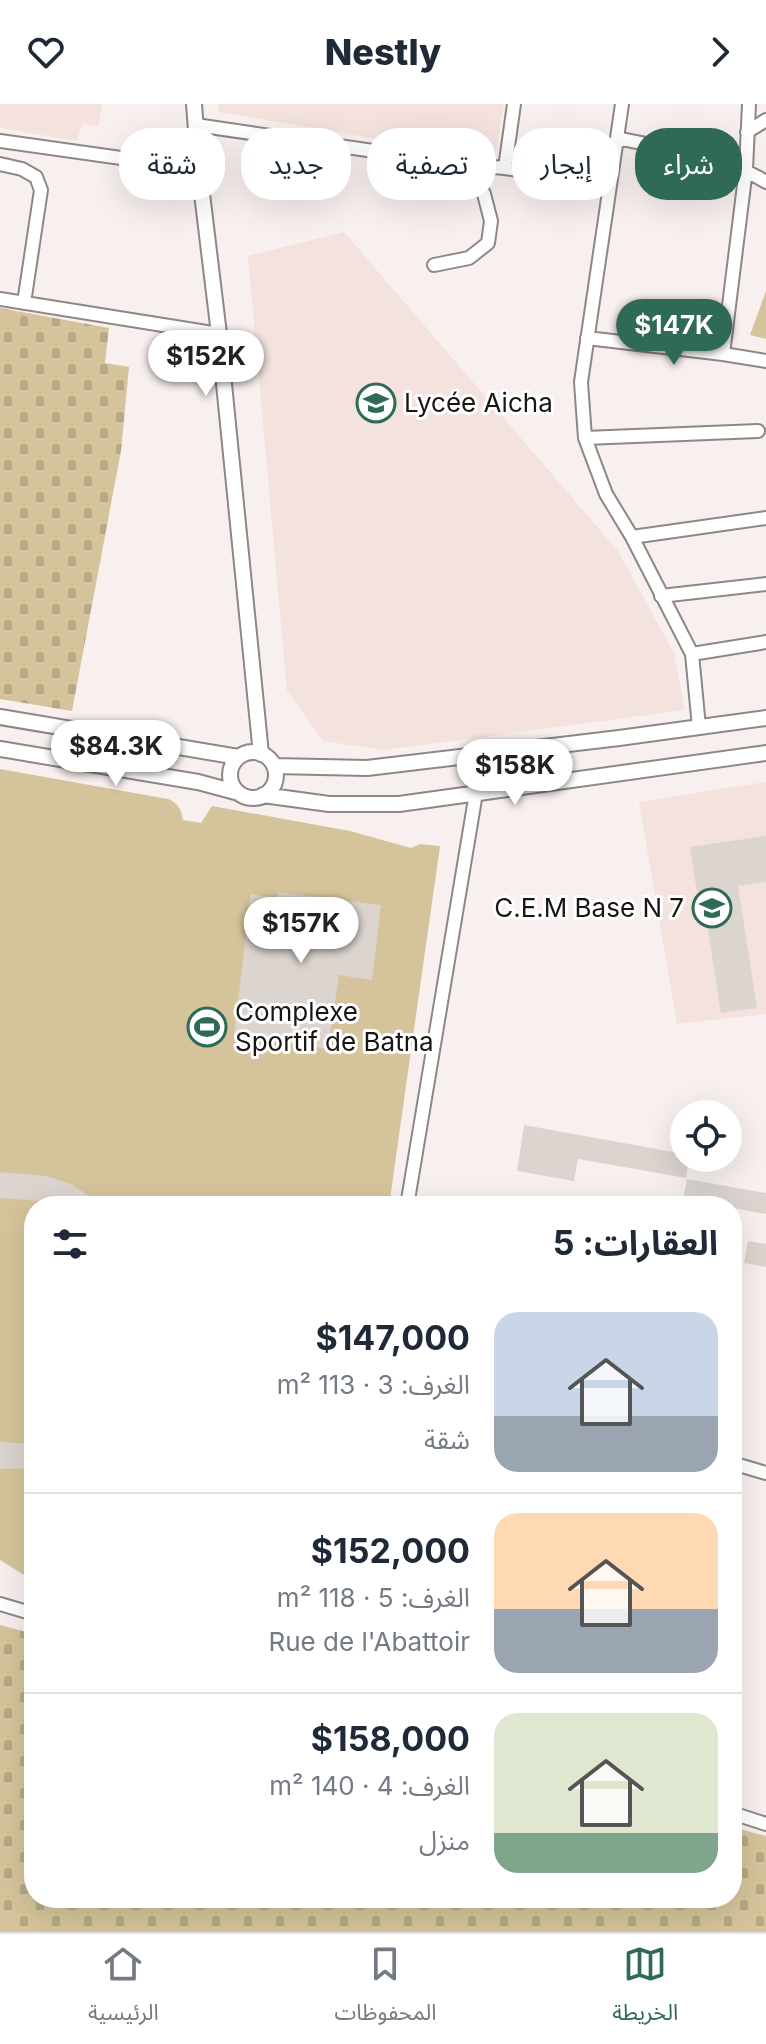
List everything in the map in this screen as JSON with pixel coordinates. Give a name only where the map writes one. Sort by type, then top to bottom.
[{"type":"street","points":[[194,104],[196,128]]},
{"type":"street","points":[[505,168],[514,104]]},
{"type":"street","points":[[618,128],[622,104]]},
{"type":"street","points":[[723,354],[746,169],[749,104]]},
{"type":"street","points":[[747,132],[766,120]]},
{"type":"street","points":[[196,125],[367,150]]},
{"type":"street","points":[[619,138],[746,169],[766,182]]},
{"type":"street","points":[[0,141],[119,158]]},
{"type":"street","points":[[0,164],[22,169],[36,177],[41,190],[24,303]]},
{"type":"street","points":[[496,167],[512,169]]},
{"type":"street","points":[[203,200],[261,754]]},
{"type":"street","points":[[434,265],[469,258],[488,243],[491,221],[486,200]]},
{"type":"street","points":[[607,200],[581,382],[585,438],[606,494],[632,537],[692,654],[699,727]]},
{"type":"street","points":[[0,299],[219,334]]},
{"type":"street","points":[[587,338],[766,361]]},
{"type":"street","points":[[585,438],[758,431]]},
{"type":"street","points":[[632,537],[766,518]]},
{"type":"street","points":[[661,596],[766,584]]},
{"type":"street","points":[[692,654],[766,642]]},
{"type":"street","points":[[0,717],[238,757],[254,752],[261,754],[274,766],[276,777],[263,795]]},
{"type":"street","points":[[274,766],[367,768],[766,718]]},
{"type":"street","points":[[0,749],[198,782],[254,798],[263,795],[329,804],[399,804],[766,753]]},
{"type":"street","points":[[409,1196],[476,793],[476,755]]},
{"type":"street","points":[[238,757],[231,768],[230,778],[239,793]]},
{"type":"street","points":[[742,1466],[766,1473]]},
{"type":"street","points":[[0,1604],[24,1611]]},
{"type":"street","points":[[742,1816],[766,1824]]},
{"type":"shaded area","points":[[0,104],[102,104],[99,126],[82,124],[77,141],[0,128]]},
{"type":"shaded area","points":[[218,104],[504,104],[496,153],[496,128],[367,128],[367,137],[351,134],[351,128],[313,128],[219,112]]},
{"type":"shaded area","name":"Lycée Aicha","points":[[344,232],[618,551],[674,653],[685,710],[384,750],[323,741],[287,691],[248,256]]},
{"type":"shaded area","name":"C.E.M Base N 7","points":[[766,782],[766,1014],[677,1024],[639,802]]},
{"type":"green space","points":[[766,291],[766,339],[750,335]]},
{"type":"green space","points":[[0,308],[109,328],[105,363],[129,367],[121,451],[72,711],[0,699]]},
{"type":"green space","name":"Complexe Sportif de Batna","points":[[0,769],[168,799],[178,807],[183,820],[201,823],[212,806],[350,831],[411,848],[420,844],[440,846],[390,1196],[24,1196],[24,1575],[0,1560]]},
{"type":"green space","points":[[0,1625],[24,1631],[24,1908],[742,1908],[742,1830],[766,1836],[766,1932],[0,1932]]},
{"type":"building","points":[[766,836],[766,882],[738,886],[757,1008],[721,1013],[702,892],[697,892],[690,847]]},
{"type":"building","points":[[278,892],[381,905],[372,980],[339,975],[328,1049],[234,1035],[251,894],[277,898]]},
{"type":"building","points":[[524,1125],[670,1151],[670,1172],[687,1172],[686,1178],[578,1159],[574,1181],[517,1171]]},
{"type":"building","points":[[0,1172],[46,1176],[71,1184],[89,1196],[24,1196],[24,1200],[0,1198]]},
{"type":"building","points":[[687,1179],[766,1193],[766,1214],[742,1210],[742,1196],[684,1196]]},
{"type":"building","points":[[748,1241],[766,1244],[766,1267],[744,1263]]},
{"type":"building","points":[[0,1442],[24,1443],[24,1468],[0,1469]]},
{"type":"place","name":"Lycée Aicha","points":[[376,403]]},
{"type":"place","name":"C.E.M Base N 7","points":[[712,908]]},
{"type":"place","name":"Complexe Sportif de Batna","points":[[207,1027]]}]
